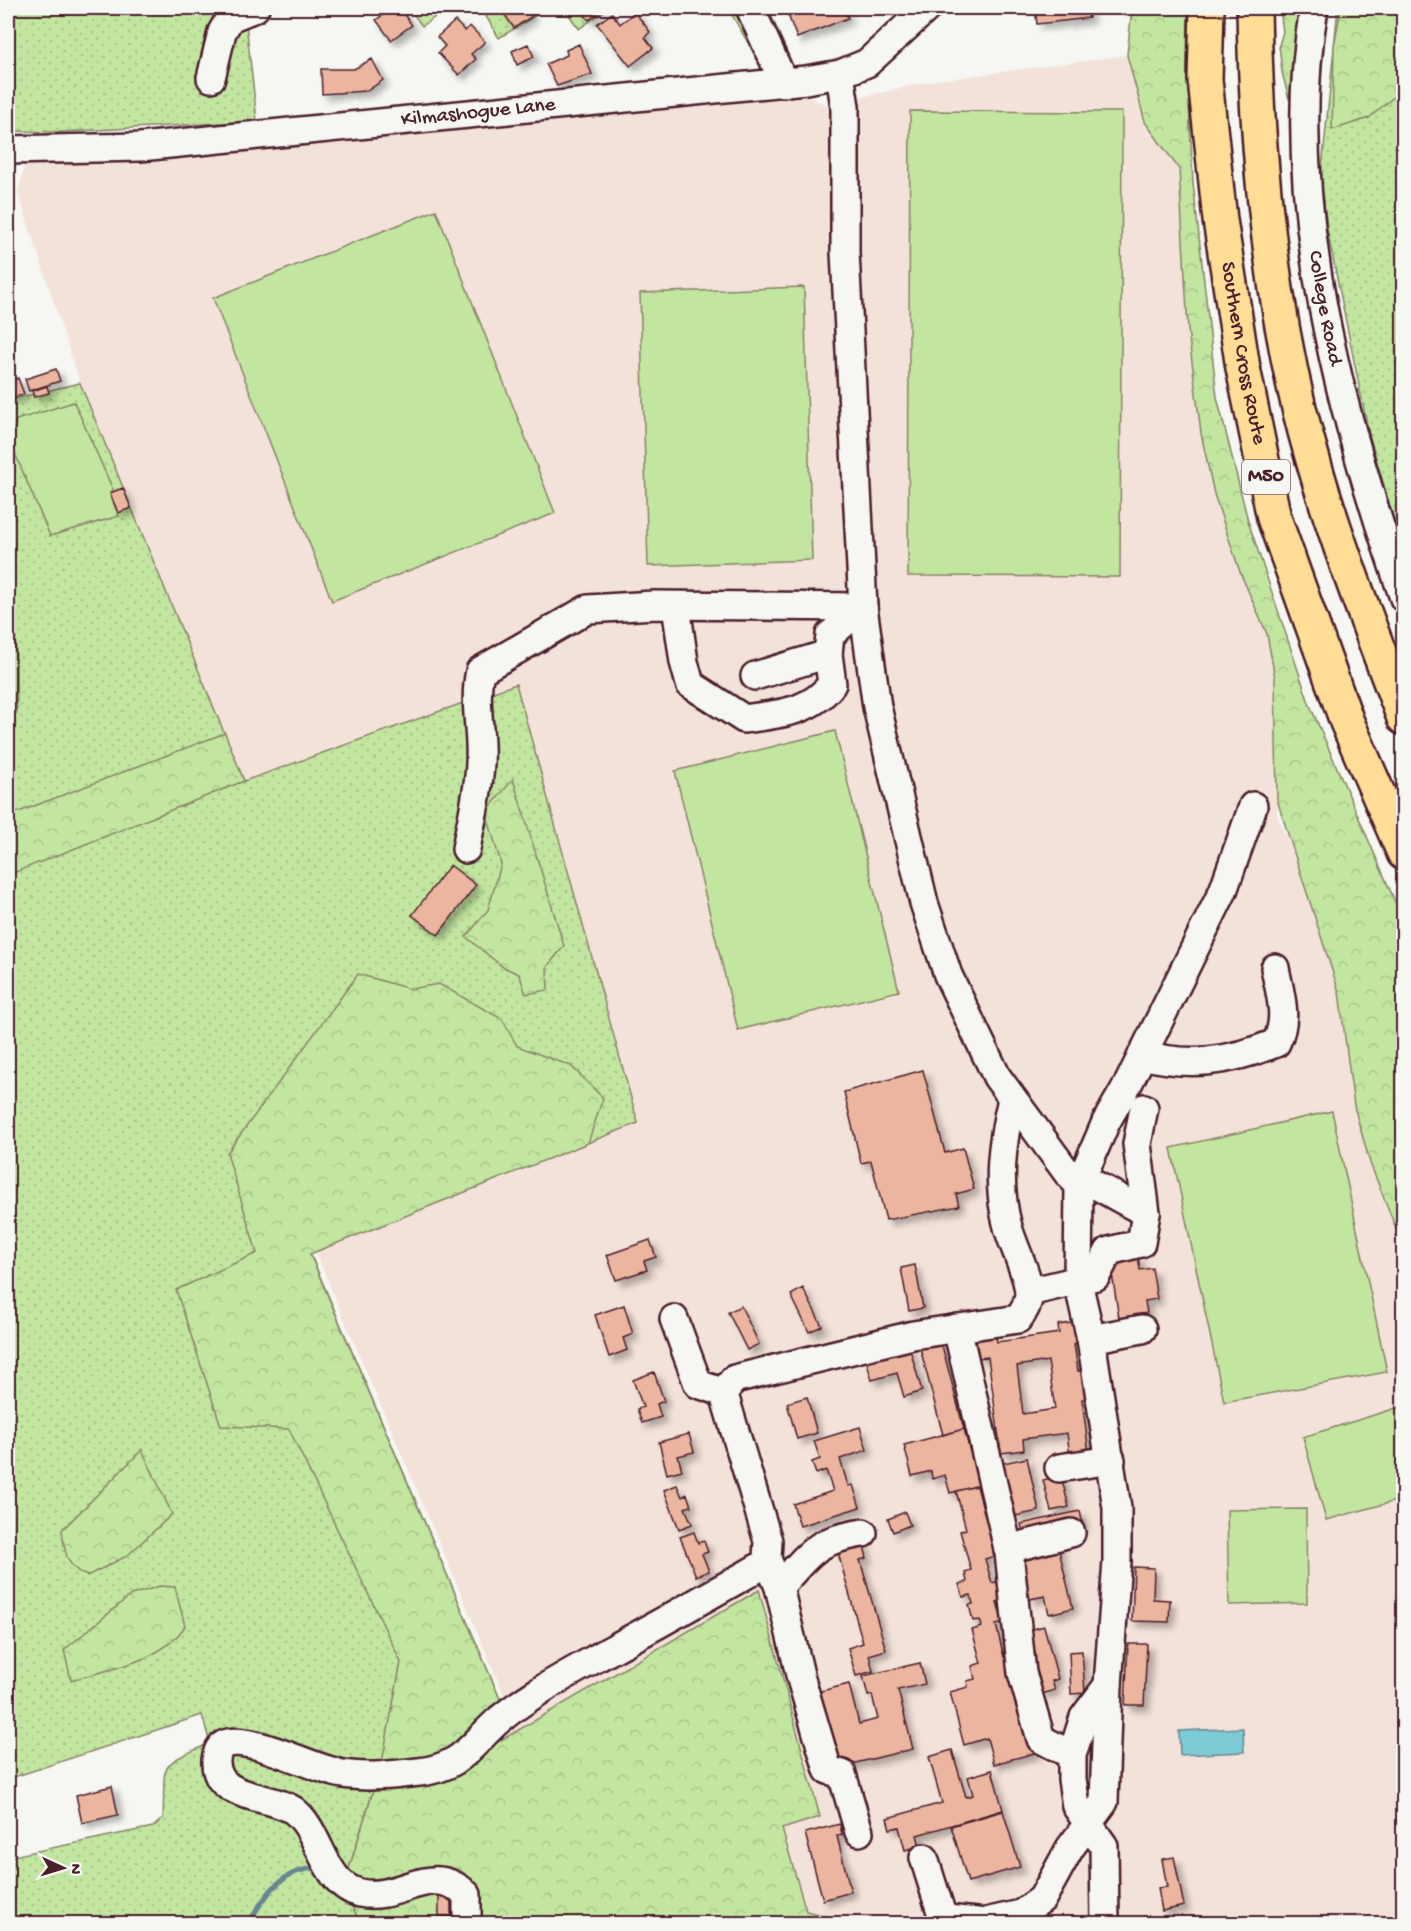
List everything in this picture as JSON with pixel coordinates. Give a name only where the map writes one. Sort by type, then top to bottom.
[{"type":"highway","name":"Southern Cross Route","points":[[1207,8],[1205,80],[1220,220],[1243,368],[1274,518],[1347,722],[1404,853]]},
{"type":"highway","name":"M50","points":[[1254,8],[1256,93],[1263,181],[1275,277],[1299,409],[1356,588],[1404,718]]},
{"type":"street","points":[[211,78],[222,32],[230,18],[255,8]]},
{"type":"street","points":[[750,8],[784,83]]},
{"type":"street","name":"Kilmashogue Lane","points":[[8,150],[140,147],[784,83],[840,74],[867,63],[927,8]]},
{"type":"street","name":"College Road","points":[[1314,8],[1305,76],[1304,127],[1306,179],[1313,233],[1328,326],[1345,404],[1404,598]]},
{"type":"street","points":[[840,74],[845,107],[845,252],[863,607],[877,707],[924,903],[948,975],[997,1077],[1012,1099],[1069,1175],[1146,1213]]},
{"type":"street","points":[[466,849],[476,807],[481,760],[475,691],[480,671],[588,609],[676,606],[863,607]]},
{"type":"street","points":[[676,606],[684,662],[690,684],[744,719],[786,713],[820,699],[832,684],[828,654],[830,635],[863,607]]},
{"type":"street","points":[[755,676],[828,654]]},
{"type":"street","points":[[924,1858],[938,1908],[945,1921],[977,1923],[1009,1918],[1032,1908],[1050,1888],[1070,1848],[1104,1802],[1108,1685],[1117,1562],[1117,1508],[1091,1339],[1078,1282],[1086,1184],[1106,1122],[1142,1055],[1223,891],[1253,806]]},
{"type":"street","points":[[1142,1055],[1172,1062],[1194,1063],[1248,1054],[1276,1043],[1283,1030],[1284,1009],[1275,968]]},
{"type":"street","points":[[859,1832],[842,1774],[828,1770],[801,1679],[779,1587],[767,1559],[768,1541],[725,1393],[734,1379],[913,1335],[1018,1318],[1026,1310],[1029,1292],[1007,1225],[1003,1200],[1003,1140],[1012,1099]]},
{"type":"street","points":[[1029,1292],[1096,1276],[1109,1251],[1141,1243],[1146,1213],[1137,1144],[1144,1108]]},
{"type":"street","points":[[674,1319],[698,1384],[725,1393]]},
{"type":"street","points":[[957,1328],[1008,1549],[1022,1673],[1041,1739],[1072,1755]]},
{"type":"street","points":[[1091,1339],[1142,1329]]},
{"type":"street","points":[[1059,1468],[1111,1460]]},
{"type":"street","points":[[779,1587],[811,1550],[845,1536],[863,1533]]},
{"type":"street","points":[[1008,1549],[1071,1533]]},
{"type":"street","points":[[468,1915],[467,1895],[458,1886],[437,1880],[417,1882],[380,1895],[359,1893],[347,1887],[334,1876],[295,1811],[280,1803],[236,1791],[224,1784],[216,1770],[217,1753],[222,1745],[231,1742],[258,1746],[342,1774],[375,1776],[422,1772],[455,1763],[499,1720],[535,1693],[763,1565],[767,1559]]},
{"type":"street","points":[[1105,1923],[1104,1846],[1076,1806],[1072,1779],[1072,1755],[1084,1717],[1108,1685]]},
{"type":"shaded area","points":[[1127,55],[1145,122],[1179,169],[1188,330],[1201,433],[1214,494],[1240,572],[1267,634],[1275,678],[1277,815],[1352,986],[1403,1140],[1403,1923],[360,1923],[347,1875],[382,1762],[511,1711],[315,1251],[637,1123],[515,684],[244,781],[80,383],[18,192],[26,161],[264,149],[595,109],[794,92],[828,105],[927,82]]},
{"type":"green space","points":[[8,8],[266,8],[245,14],[257,121],[61,132],[8,131]]},
{"type":"green space","points":[[409,8],[448,8],[422,26]]},
{"type":"green space","points":[[481,8],[548,8],[499,38]]},
{"type":"green space","points":[[564,8],[608,8],[579,29]]},
{"type":"green space","points":[[728,8],[768,8],[797,75],[768,78]]},
{"type":"green space","points":[[1132,8],[1188,8],[1187,64],[1193,183],[1217,397],[1248,521],[1309,703],[1403,920],[1403,1246],[1370,1163],[1354,1106],[1339,992],[1277,800],[1275,678],[1267,634],[1240,572],[1214,494],[1201,433],[1188,330],[1179,169],[1145,122],[1127,55]]},
{"type":"green space","points":[[1280,8],[1300,8],[1289,99],[1282,72],[1279,45],[1283,32]]},
{"type":"green space","points":[[1338,8],[1403,8],[1403,551],[1369,434],[1327,229],[1321,178]]},
{"type":"green space","points":[[1341,8],[1403,8],[1403,89],[1369,118],[1332,130],[1334,46]]},
{"type":"green space","points":[[910,111],[1122,112],[1120,577],[908,576]]},
{"type":"green space","points":[[436,210],[555,513],[332,601],[213,298]]},
{"type":"green space","points":[[804,287],[812,560],[648,566],[640,293]]},
{"type":"green space","points":[[80,383],[244,781],[516,684],[638,1123],[310,1253],[506,1713],[382,1762],[347,1875],[353,1908],[360,1923],[8,1923],[8,1857],[153,1827],[163,1818],[164,1776],[167,1768],[179,1757],[210,1743],[202,1715],[8,1779],[8,400]]},
{"type":"green space","points":[[74,402],[114,492],[110,494],[119,516],[50,536],[11,444],[16,420]]},
{"type":"green space","points":[[8,624],[15,624],[17,713],[8,713]]},
{"type":"green space","points":[[835,731],[899,991],[738,1030],[675,771]]},
{"type":"green space","points":[[225,733],[244,781],[8,875],[8,816]]},
{"type":"green space","points":[[513,779],[564,946],[547,967],[548,990],[526,994],[519,974],[503,967],[466,937],[488,910],[501,864],[486,812]]},
{"type":"green space","points":[[358,974],[410,989],[439,984],[502,1019],[517,1046],[571,1066],[603,1098],[588,1143],[310,1254],[506,1713],[453,1768],[759,1590],[820,1817],[782,1829],[806,1911],[852,1923],[360,1923],[353,1908],[347,1875],[382,1762],[401,1662],[289,1429],[221,1426],[176,1290],[257,1253],[227,1153]]},
{"type":"green space","points":[[1332,1111],[1387,1372],[1224,1402],[1171,1148]]},
{"type":"green space","points":[[1403,1406],[1403,1499],[1326,1520],[1303,1437]]},
{"type":"green space","points":[[142,1450],[172,1514],[127,1556],[87,1576],[80,1573],[67,1558],[62,1530]]},
{"type":"green space","points":[[1306,1509],[1307,1603],[1229,1605],[1227,1510]]},
{"type":"green space","points":[[160,1586],[175,1587],[185,1626],[175,1638],[149,1656],[118,1668],[71,1680],[64,1650],[131,1595]]},
{"type":"water","points":[[1243,1728],[1244,1752],[1180,1755],[1179,1731]]},
{"type":"building","points":[[393,8],[399,8],[412,25],[391,40],[376,20]]},
{"type":"building","points":[[500,8],[526,8],[532,16],[514,28]]},
{"type":"building","points":[[579,8],[604,8],[589,20]]},
{"type":"building","points":[[808,8],[844,8],[848,18],[797,38],[788,15]]},
{"type":"building","points":[[1035,8],[1087,8],[1089,18],[1037,24]]},
{"type":"building","points":[[635,12],[650,32],[645,37],[653,48],[630,66],[597,24],[612,13],[620,24]]},
{"type":"building","points":[[455,21],[465,31],[470,26],[485,42],[471,54],[476,59],[459,75],[438,53],[445,46],[437,37]]},
{"type":"building","points":[[528,44],[534,57],[517,65],[512,51]]},
{"type":"building","points":[[579,44],[592,74],[557,86],[546,64],[567,55],[566,50]]},
{"type":"building","points":[[372,59],[383,80],[367,91],[322,94],[321,69],[354,69]]},
{"type":"building","points":[[56,369],[60,381],[29,391],[25,379]]},
{"type":"building","points":[[18,378],[24,394],[8,399],[8,382]]},
{"type":"building","points":[[47,386],[49,393],[34,397],[32,391]]},
{"type":"building","points":[[123,488],[131,508],[118,513],[110,493]]},
{"type":"building","points":[[450,865],[476,885],[438,935],[412,915]]},
{"type":"building","points":[[923,1070],[945,1153],[963,1148],[974,1189],[956,1194],[959,1206],[886,1220],[871,1161],[861,1163],[844,1092]]},
{"type":"building","points":[[650,1240],[656,1257],[644,1261],[647,1270],[616,1280],[607,1255]]},
{"type":"building","points":[[1138,1256],[1140,1270],[1152,1268],[1157,1299],[1145,1301],[1147,1313],[1119,1318],[1110,1261]]},
{"type":"building","points":[[915,1265],[923,1308],[909,1311],[901,1268]]},
{"type":"building","points":[[803,1288],[822,1326],[809,1332],[791,1295]]},
{"type":"building","points":[[624,1305],[633,1334],[623,1338],[627,1350],[609,1357],[595,1315]]},
{"type":"building","points":[[741,1306],[759,1344],[747,1350],[728,1312]]},
{"type":"building","points":[[1078,1322],[1081,1342],[1074,1344],[1078,1371],[1083,1370],[1086,1399],[1082,1399],[1089,1454],[1070,1457],[1067,1433],[1023,1439],[1024,1450],[1001,1453],[988,1357],[979,1358],[976,1340],[996,1337],[997,1342],[1059,1333],[1058,1325]],"holes":[[[1048,1361],[1055,1409],[1023,1414],[1017,1366]]]},
{"type":"building","points":[[940,1338],[964,1429],[943,1435],[919,1344]]},
{"type":"building","points":[[909,1346],[922,1391],[904,1397],[897,1373],[872,1380],[866,1359]]},
{"type":"building","points":[[654,1372],[664,1401],[657,1404],[661,1417],[642,1423],[637,1409],[643,1407],[633,1380]]},
{"type":"building","points":[[807,1397],[817,1433],[797,1439],[787,1403]]},
{"type":"building","points":[[860,1427],[867,1450],[840,1459],[848,1486],[853,1485],[860,1507],[800,1526],[793,1504],[833,1491],[826,1470],[816,1474],[812,1462],[820,1459],[814,1441]]},
{"type":"building","points":[[964,1429],[979,1485],[950,1493],[945,1475],[932,1479],[931,1471],[912,1476],[904,1445]]},
{"type":"building","points":[[689,1434],[694,1452],[678,1456],[682,1470],[667,1474],[659,1442]]},
{"type":"building","points":[[1027,1458],[1039,1511],[1015,1516],[1003,1463]]},
{"type":"building","points":[[1061,1476],[1069,1507],[1051,1511],[1043,1480]]},
{"type":"building","points":[[677,1485],[682,1497],[687,1494],[691,1506],[685,1508],[692,1524],[679,1529],[664,1490]]},
{"type":"building","points":[[977,1486],[987,1523],[997,1521],[1001,1535],[990,1538],[995,1556],[985,1559],[992,1583],[1003,1580],[1008,1599],[997,1602],[1003,1623],[996,1625],[1004,1657],[1008,1656],[1035,1753],[994,1764],[987,1738],[964,1745],[950,1692],[968,1687],[967,1681],[975,1679],[972,1666],[981,1663],[972,1630],[982,1627],[980,1620],[973,1621],[969,1605],[973,1604],[971,1595],[963,1597],[959,1584],[967,1582],[965,1572],[971,1570],[960,1531],[966,1529],[956,1491]]},
{"type":"building","points":[[1080,1511],[1083,1525],[1024,1538],[1021,1524]]},
{"type":"building","points":[[905,1512],[910,1525],[893,1532],[888,1519]]},
{"type":"building","points":[[694,1532],[698,1543],[704,1541],[708,1552],[702,1554],[709,1571],[696,1576],[680,1537]]},
{"type":"building","points":[[863,1542],[867,1558],[860,1560],[886,1650],[869,1655],[873,1671],[856,1676],[848,1648],[863,1643],[837,1549]]},
{"type":"building","points":[[1057,1542],[1073,1608],[1049,1614],[1045,1596],[1030,1599],[1019,1551]]},
{"type":"building","points":[[1134,1567],[1154,1568],[1153,1599],[1170,1600],[1169,1622],[1132,1621]]},
{"type":"building","points":[[1044,1626],[1058,1679],[1052,1681],[1055,1690],[1042,1694],[1026,1631]]},
{"type":"building","points":[[1128,1644],[1147,1644],[1144,1705],[1125,1705]]},
{"type":"building","points":[[1082,1651],[1085,1693],[1071,1694],[1069,1652]]},
{"type":"building","points":[[920,1663],[925,1684],[898,1690],[913,1749],[835,1768],[817,1692],[849,1684],[859,1724],[878,1719],[872,1695],[868,1696],[863,1676]]},
{"type":"building","points":[[952,1750],[966,1797],[973,1795],[968,1777],[992,1770],[1003,1810],[917,1835],[920,1846],[905,1850],[899,1827],[890,1829],[887,1818],[942,1803],[929,1757]]},
{"type":"building","points":[[112,1786],[118,1815],[82,1823],[76,1795]]},
{"type":"building","points":[[1003,1811],[1020,1867],[968,1882],[951,1826]]},
{"type":"building","points":[[840,1824],[842,1835],[837,1836],[851,1892],[823,1900],[805,1833]]},
{"type":"building","points":[[1174,1857],[1184,1906],[1162,1911],[1158,1888],[1167,1887],[1162,1859]]},
{"type":"building","points":[[439,1891],[451,1891],[451,1916],[439,1916]]},
{"type":"waterway","points":[[248,1924],[277,1884],[295,1872],[320,1868]]}]
